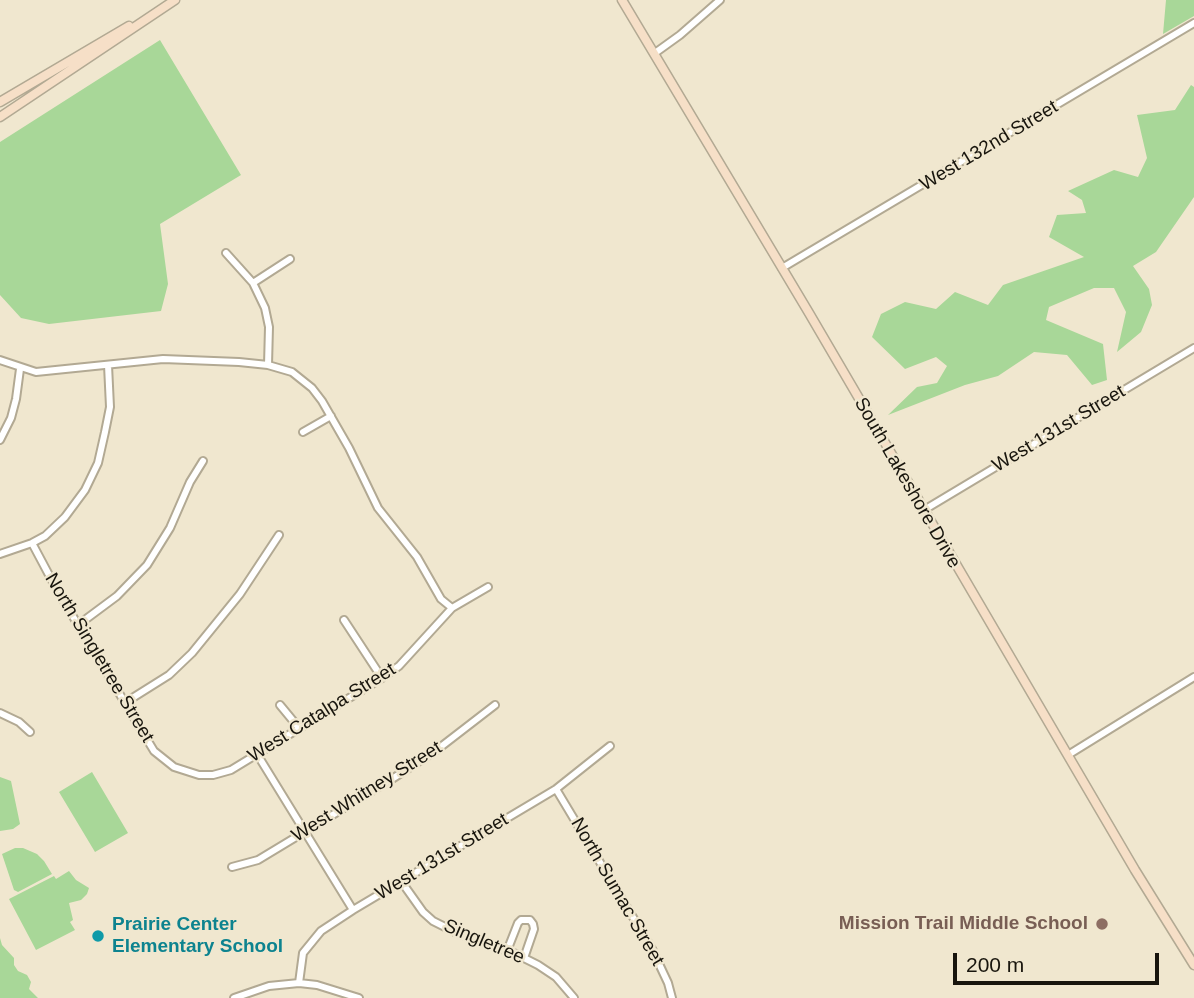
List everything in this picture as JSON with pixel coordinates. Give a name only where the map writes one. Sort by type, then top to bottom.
[{"type":"street","points":[[0,102],[175,0]]},
{"type":"street","points":[[0,117],[175,0]]},
{"type":"street","name":"South Lakeshore Drive","points":[[622,0],[1135,870],[1194,965]]},
{"type":"street","points":[[655,53],[720,0]]},
{"type":"street","name":"West 132nd Street","points":[[782,268],[1194,23]]},
{"type":"street","points":[[226,253],[253,283],[268,318],[268,365]]},
{"type":"street","points":[[253,283],[290,259]]},
{"type":"street","name":"West 131st Street","points":[[924,510],[1194,348]]},
{"type":"street","points":[[0,360],[20,369],[49,372],[163,359],[268,365],[292,372],[317,394],[378,508],[417,557],[442,599],[452,608]]},
{"type":"street","points":[[0,554],[32,543],[53,529],[76,503],[98,463],[110,407],[108,365]]},
{"type":"street","points":[[0,440],[11,418],[20,369]]},
{"type":"street","points":[[303,432],[331,416]]},
{"type":"street","points":[[78,625],[117,596],[147,565],[170,528],[190,482],[203,461]]},
{"type":"street","points":[[125,702],[169,675],[192,653],[240,594],[279,535]]},
{"type":"street","name":"North Singletree Street","points":[[32,543],[154,751],[174,767]]},
{"type":"street","name":"West Catalpa Street","points":[[174,767],[186,772],[213,775],[232,769],[399,666],[452,608],[488,587]]},
{"type":"street","points":[[344,620],[382,678]]},
{"type":"street","points":[[1068,755],[1194,677]]},
{"type":"street","points":[[280,705],[299,728]]},
{"type":"street","name":"West Whitney Street","points":[[232,867],[258,860],[438,749],[495,705]]},
{"type":"street","points":[[0,713],[19,722],[30,732]]},
{"type":"street","name":"West 131st Street","points":[[299,984],[303,953],[321,931],[556,789],[610,746]]},
{"type":"street","points":[[257,754],[353,910]]},
{"type":"street","name":"North Sumac Street","points":[[556,789],[652,949],[672,998]]},
{"type":"street","name":"Singletree","points":[[401,881],[423,912],[433,920],[455,932],[524,958],[556,977],[574,998]]},
{"type":"street","points":[[506,951],[518,923],[521,920],[530,920],[534,929],[524,958]]},
{"type":"street","points":[[234,998],[269,986],[299,984],[317,985],[345,996],[359,998]]},
{"type":"green space","points":[[1166,0],[1194,0],[1194,16],[1163,34]]},
{"type":"green space","points":[[160,40],[241,175],[160,224],[168,284],[161,311],[49,324],[21,318],[0,295],[0,142]]},
{"type":"green space","points":[[1191,85],[1194,87],[1194,197],[1156,252],[1133,266],[1149,289],[1152,305],[1141,332],[1117,352],[1126,312],[1114,288],[1094,288],[1049,307],[1046,320],[1103,344],[1107,380],[1092,385],[1067,355],[1034,352],[998,376],[965,385],[888,415],[917,387],[937,383],[947,366],[936,357],[905,369],[872,337],[881,314],[905,302],[936,309],[955,292],[988,305],[1003,285],[1084,257],[1049,237],[1057,215],[1086,213],[1082,200],[1068,191],[1114,170],[1138,177],[1147,158],[1137,115],[1175,110]]},
{"type":"green space","points":[[92,772],[128,833],[95,852],[59,792]]},
{"type":"green space","points":[[0,777],[11,781],[20,824],[13,829],[0,831]]},
{"type":"green space","points":[[15,848],[23,848],[37,854],[52,874],[18,892],[14,890],[2,854]]},
{"type":"green space","points":[[69,871],[76,880],[89,888],[81,900],[69,903],[73,920],[70,922],[75,930],[36,950],[9,899]]},
{"type":"green space","points":[[0,938],[2,945],[14,958],[18,971],[27,975],[31,982],[29,989],[38,998],[0,998]]},
{"type":"place","name":"Mission Trail Middle School","points":[[1102,924]]},
{"type":"place","name":"Prairie Center Elementary School","points":[[98,936]]}]
